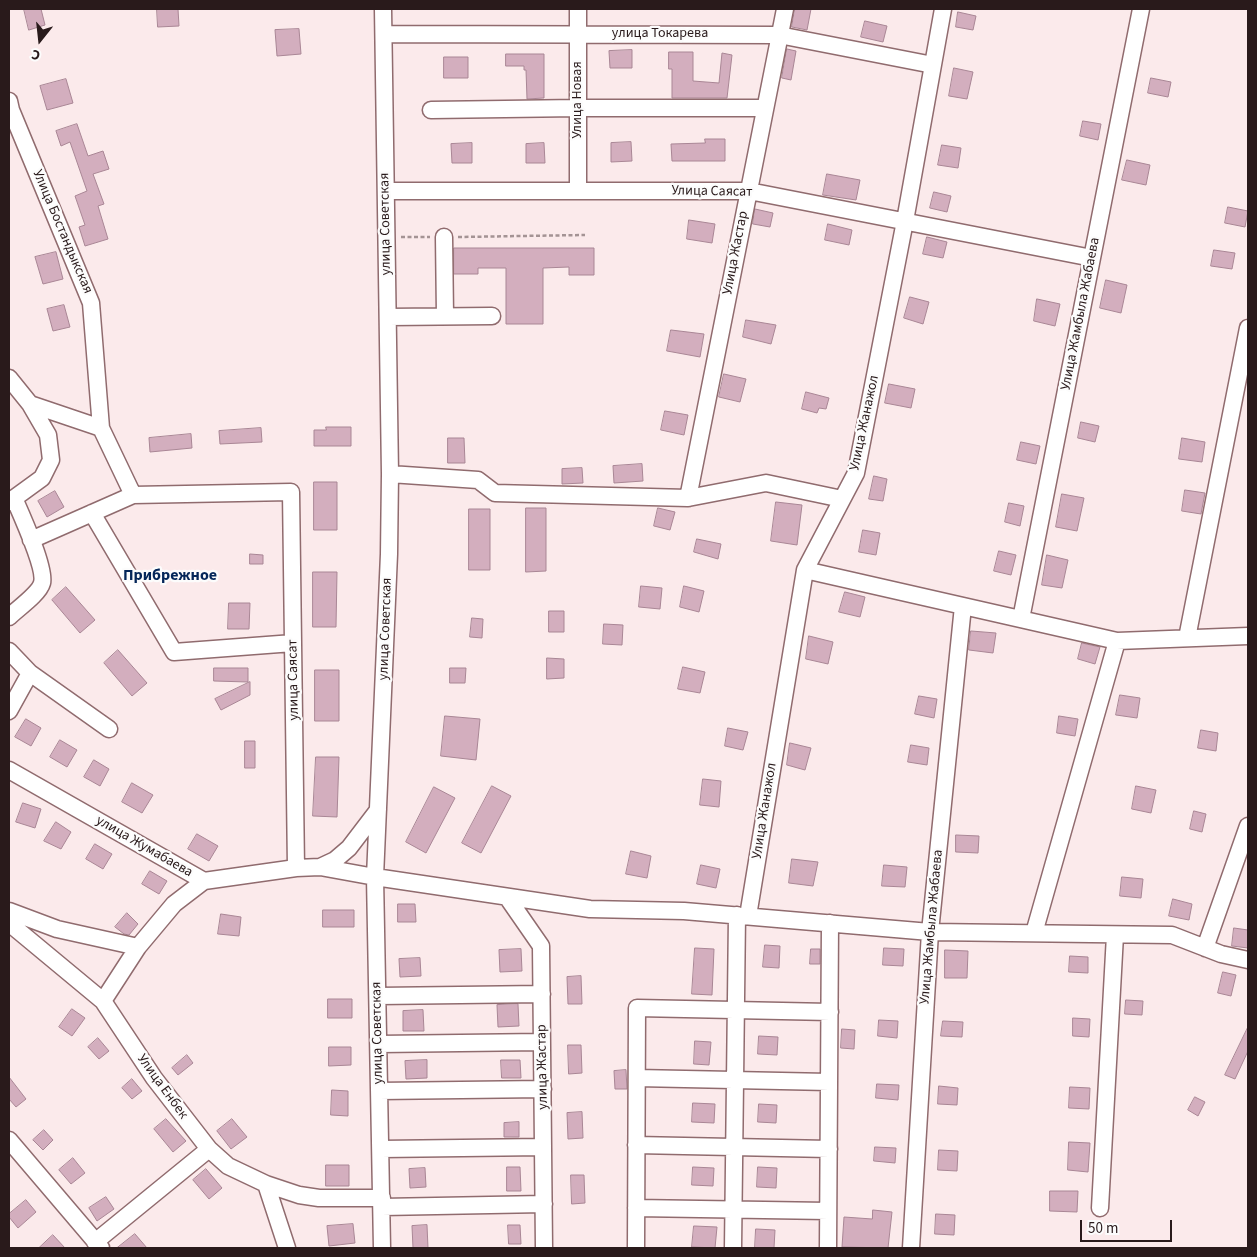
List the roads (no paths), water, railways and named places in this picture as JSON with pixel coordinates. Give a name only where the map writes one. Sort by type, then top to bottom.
[{"type":"street","name":"улица Советская","points":[[382,1248],[376,877],[389,554],[390,474],[383,9]]},
{"type":"street","name":"Улица Новая","points":[[578,9],[578,190]]},
{"type":"street","name":"Улица Жастар","points":[[688,498],[784,9]]},
{"type":"street","name":"Улица Жанажол","points":[[733,1248],[736,1010],[742,916],[805,570],[856,473],[905,221],[943,9]]},
{"type":"street","name":"Улица Жамбыла Жабаева","points":[[1021,619],[1141,9]]},
{"type":"street","name":"улица Токарева","points":[[384,34],[780,35],[933,65]]},
{"type":"street","name":"Улица Бостандыкская","points":[[9,107],[91,303],[101,428],[133,495]]},
{"type":"street","points":[[430,110],[765,108]]},
{"type":"street","name":"Улица Саясат","points":[[386,191],[749,190],[1092,258]]},
{"type":"street","points":[[444,237],[445,316]]},
{"type":"street","points":[[388,317],[492,316]]},
{"type":"street","points":[[1187,638],[1248,328]]},
{"type":"street","points":[[9,378],[30,404],[48,435],[51,460],[42,478],[11,500],[31,540],[42,574],[42,583],[37,591],[9,617]]},
{"type":"street","points":[[30,404],[101,428]]},
{"type":"street","points":[[390,474],[478,480],[494,493],[688,498],[766,483],[842,499]]},
{"type":"street","name":"улица Саясат","points":[[133,495],[292,492],[296,868]]},
{"type":"street","points":[[31,540],[133,495]]},
{"type":"street","points":[[92,513],[174,652],[293,643]]},
{"type":"street","points":[[805,570],[1117,641],[1248,636]]},
{"type":"street","name":"Улица Жамбыла Жабаева","points":[[911,1248],[930,932],[963,606]]},
{"type":"street","points":[[1034,933],[1117,641]]},
{"type":"street","points":[[9,651],[30,674],[109,729]]},
{"type":"street","points":[[9,711],[30,674]]},
{"type":"street","name":"улица Жумабаева","points":[[9,770],[204,882],[296,868],[320,867],[590,909],[684,911],[930,932],[1172,936],[1221,954],[1248,960]]},
{"type":"street","points":[[320,867],[335,860],[348,848],[378,810]]},
{"type":"street","points":[[1205,948],[1248,826]]},
{"type":"street","points":[[104,1000],[138,946],[174,904],[204,882]]},
{"type":"street","name":"улица Жастар","points":[[507,897],[541,946],[544,1248]]},
{"type":"street","points":[[9,911],[57,929],[138,946]]},
{"type":"street","name":"Улица Енбек","points":[[9,923],[104,1000],[154,1078],[209,1149],[228,1166],[266,1184],[299,1195],[319,1198],[382,1203],[544,1204]]},
{"type":"street","points":[[828,1248],[830,923]]},
{"type":"street","points":[[1100,1208],[1115,935]]},
{"type":"street","points":[[378,996],[542,994]]},
{"type":"street","points":[[636,1248],[637,1008],[830,1012]]},
{"type":"street","points":[[379,1044],[542,1042]]},
{"type":"street","points":[[637,1078],[829,1082]]},
{"type":"street","points":[[380,1091],[543,1089]]},
{"type":"street","points":[[9,1140],[98,1245],[209,1149]]},
{"type":"street","points":[[636,1145],[829,1148]]},
{"type":"street","points":[[381,1149],[543,1147]]},
{"type":"street","points":[[266,1184],[287,1248]]},
{"type":"street","points":[[636,1208],[828,1211]]},
{"type":"district","name":"Прибрежное","points":[[170,576]]}]
